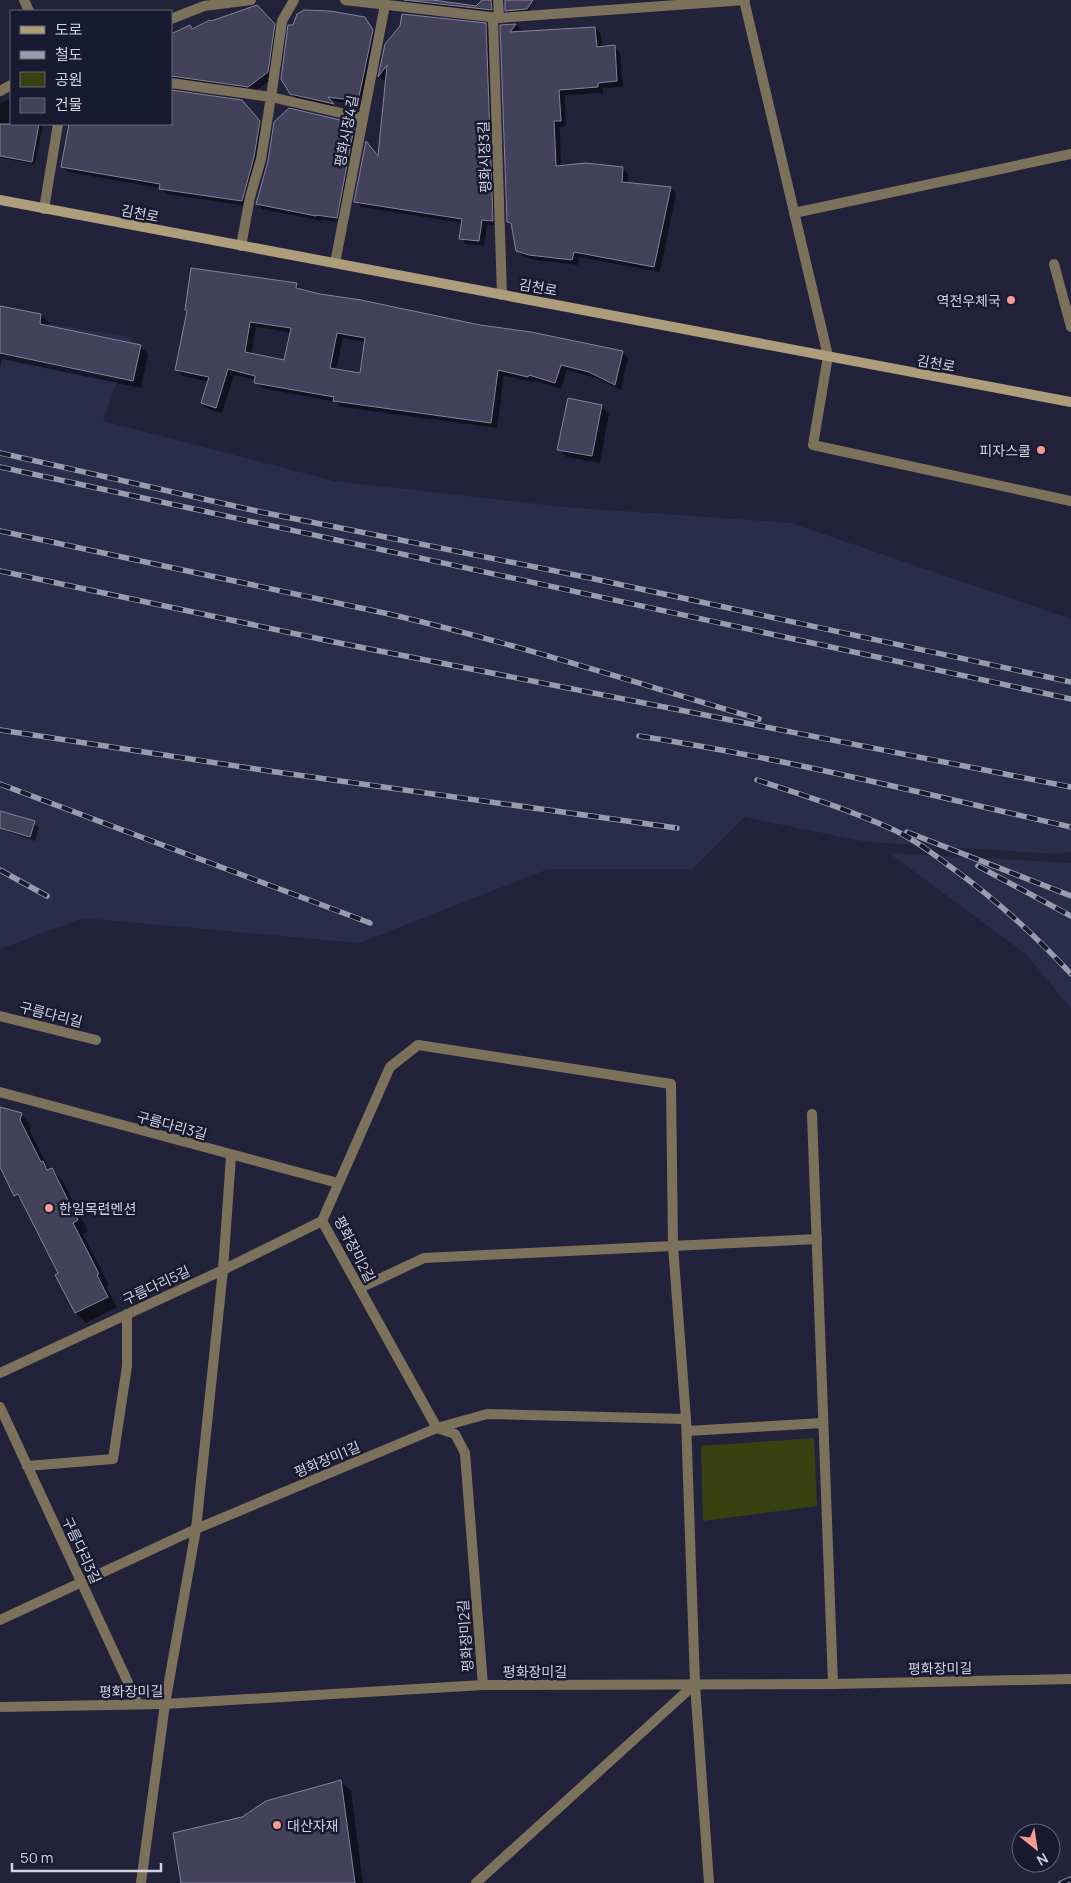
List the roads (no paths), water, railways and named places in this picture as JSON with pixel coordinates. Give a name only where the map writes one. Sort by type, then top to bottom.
[{"type":"street","points":[[172,19],[204,6],[251,0]]},
{"type":"street","points":[[241,246],[250,198],[261,159],[282,21],[294,0]]},
{"type":"street","points":[[346,0],[496,18],[744,0],[828,356],[814,446],[1071,501]]},
{"type":"street","name":"평화시장3길","points":[[498,0],[496,18],[502,295]]},
{"type":"street","name":"평화시장4길","points":[[335,263],[385,5]]},
{"type":"street","points":[[172,82],[271,97],[363,118]]},
{"type":"street","points":[[44,209],[58,125]]},
{"type":"street","points":[[794,213],[1071,154]]},
{"type":"street","name":"김천로","points":[[0,200],[1071,402]]},
{"type":"street","points":[[1054,264],[1071,328]]},
{"type":"street","name":"구름다리길","points":[[0,1016],[96,1040]]},
{"type":"street","name":"평화장미2길","points":[[483,1685],[465,1453],[455,1434],[437,1428],[322,1221],[390,1067],[418,1045],[671,1084],[673,1246]]},
{"type":"street","name":"구름다리3길","points":[[0,1092],[231,1156],[338,1183]]},
{"type":"street","points":[[812,1114],[833,1684]]},
{"type":"street","points":[[141,1883],[165,1704],[196,1529],[223,1270],[231,1156]]},
{"type":"street","name":"구름다리5길","points":[[0,1373],[223,1270],[322,1221]]},
{"type":"street","points":[[360,1288],[424,1258],[816,1239]]},
{"type":"street","points":[[673,1246],[687,1431],[695,1684],[709,1883]]},
{"type":"street","points":[[27,1466],[113,1459],[127,1366],[127,1314]]},
{"type":"street","name":"구름다리3길","points":[[0,1407],[138,1704]]},
{"type":"street","name":"평화장미1길","points":[[0,1620],[196,1529],[437,1428],[487,1414],[686,1419]]},
{"type":"street","points":[[687,1431],[824,1423]]},
{"type":"street","name":"평화장미길","points":[[0,1707],[165,1704],[483,1685],[833,1684],[1071,1678]]},
{"type":"street","points":[[476,1883],[695,1684]]},
{"type":"railway","points":[[0,453],[261,512],[590,578],[1071,682]]},
{"type":"railway","points":[[0,467],[1071,699]]},
{"type":"railway","points":[[0,531],[436,625],[529,650],[759,719]]},
{"type":"railway","points":[[0,571],[334,642],[1071,787]]},
{"type":"railway","points":[[0,730],[269,771],[677,828]]},
{"type":"railway","points":[[639,736],[802,766],[1071,827]]},
{"type":"railway","points":[[757,780],[861,816],[894,830],[915,842],[965,877],[997,903],[1042,944],[1071,974]]},
{"type":"railway","points":[[0,784],[370,923]]},
{"type":"railway","points":[[907,832],[1071,896]]},
{"type":"railway","points":[[978,866],[1071,916]]},
{"type":"railway","points":[[0,870],[47,896]]},
{"type":"railway","points":[[1061,1883],[1071,1879]]},
{"type":"place","name":"역전우체국","points":[[1011,300]]},
{"type":"place","name":"피자스쿨","points":[[1041,450]]},
{"type":"place","name":"한일목련멘션","points":[[49,1208]]},
{"type":"place","name":"대산자재","points":[[277,1825]]}]
